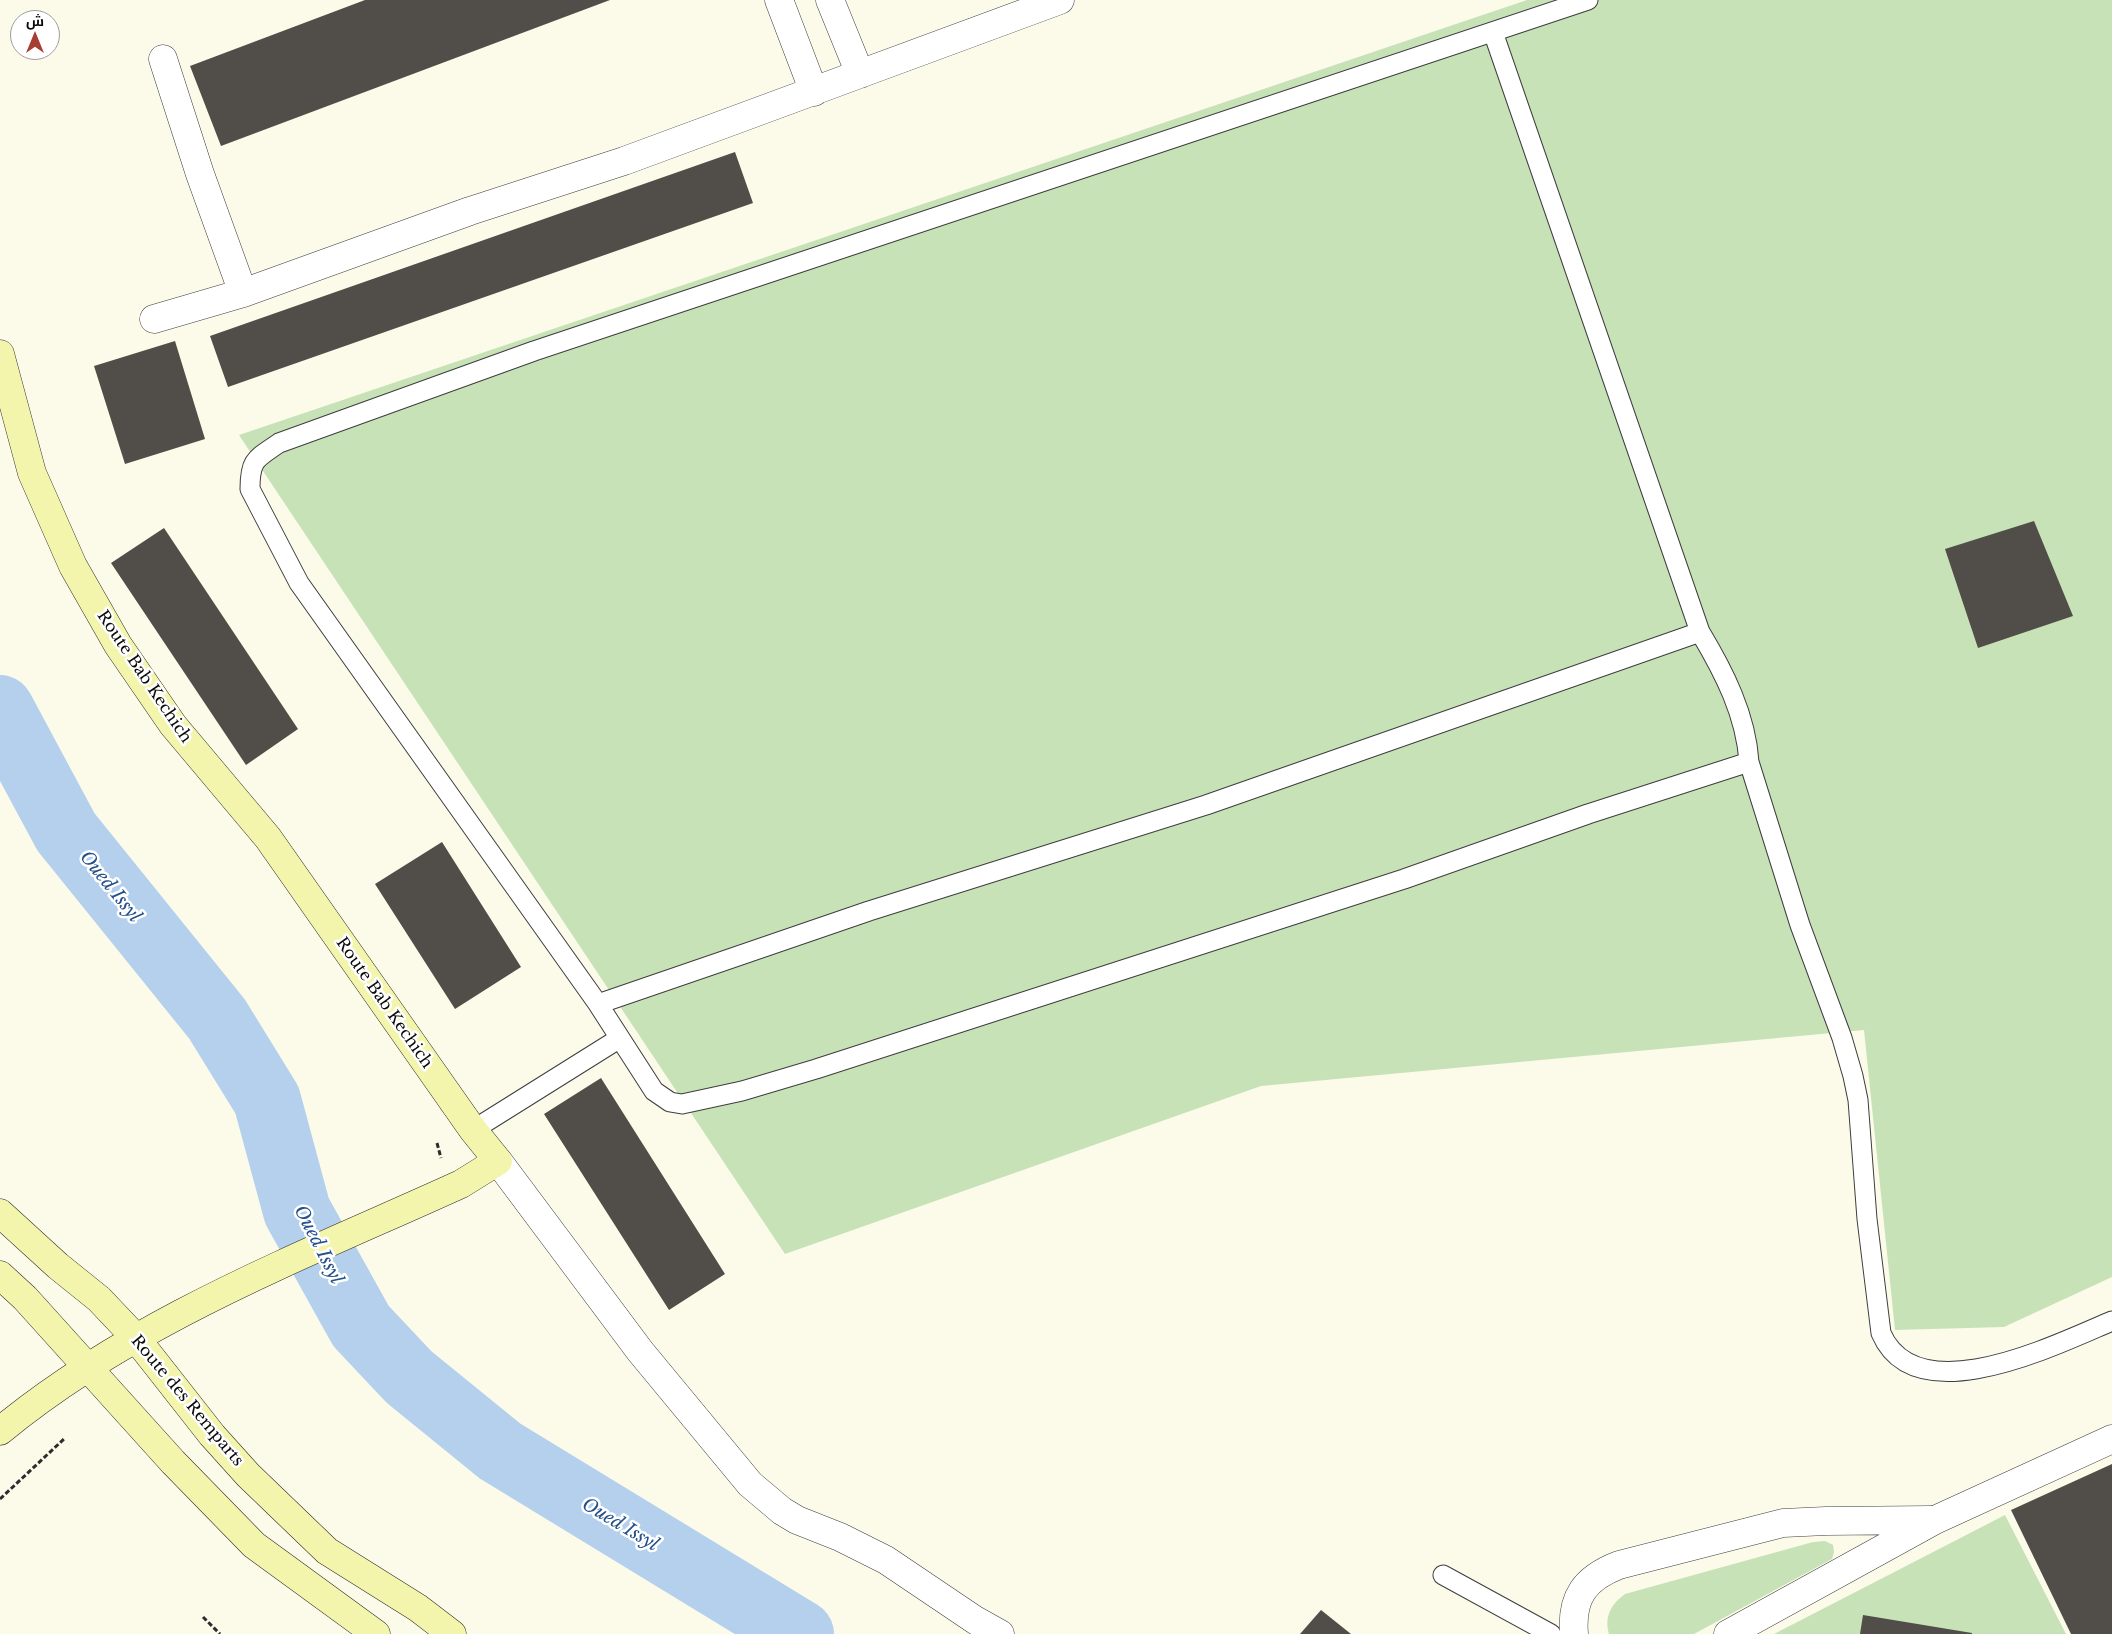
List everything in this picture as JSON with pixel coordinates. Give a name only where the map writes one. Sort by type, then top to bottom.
[{"type":"street","points":[[779,0],[814,92]]},
{"type":"street","points":[[830,0],[860,74]]},
{"type":"street","points":[[154,319],[243,293],[470,212],[624,161],[1060,0]]},
{"type":"street","points":[[163,59],[200,174],[243,293]]},
{"type":"street","name":"Route Bab Kechich","points":[[0,354],[32,473],[73,566],[118,645],[173,726],[268,838],[473,1130],[498,1161]]},
{"type":"street","points":[[0,1431],[86,1367],[135,1337],[212,1297],[462,1184],[498,1161],[640,1351],[756,1489],[797,1520],[886,1560],[975,1620],[1000,1634]]},
{"type":"street","name":"Route des Remparts","points":[[0,1212],[58,1266],[99,1299],[135,1337],[212,1435],[248,1475],[327,1550],[418,1608],[452,1634]]},
{"type":"street","points":[[0,1275],[25,1298],[178,1468],[254,1545],[376,1634]]},
{"type":"street","points":[[1728,1634],[1935,1520],[2112,1439]]},
{"type":"street","points":[[1574,1634],[1572,1618],[1577,1600],[1587,1584],[1601,1572],[1619,1565],[1783,1523],[1935,1520]]},
{"type":"lane","points":[[1588,0],[534,350],[279,443],[253,462],[250,473],[250,489],[300,583],[598,1004],[654,1091],[670,1102],[682,1104],[742,1090],[816,1069],[1404,879],[1588,814],[1749,762]]},
{"type":"lane","points":[[1493,32],[1700,632],[1733,694],[1748,741],[1749,762],[1800,925],[1842,1038],[1858,1100],[1867,1219],[1880,1324],[1885,1343],[1900,1358],[1914,1367],[1965,1372],[2009,1362],[2112,1321]]},
{"type":"lane","points":[[598,1004],[869,911],[1206,805],[1700,632]]},
{"type":"lane","points":[[473,1130],[620,1038]]},
{"type":"lane","points":[[1443,1575],[1551,1634]]},
{"type":"path","points":[[0,1499],[65,1438]]},
{"type":"path","points":[[203,1617],[220,1634]]},
{"type":"green space","points":[[1527,0],[2112,0],[2112,1277],[2004,1327],[1895,1330],[1864,1030],[1261,1086],[785,1254],[239,435]]},
{"type":"green space","points":[[2005,1515],[2066,1634],[1774,1634]]},
{"type":"green space","points":[[1825,1541],[1833,1545],[1832,1559],[1694,1634],[1609,1634],[1607,1622],[1610,1611],[1625,1594],[1813,1542]]},
{"type":"building","points":[[365,0],[610,0],[221,146],[190,66]]},
{"type":"building","points":[[735,152],[753,203],[228,387],[210,336]]},
{"type":"building","points":[[175,341],[205,439],[125,464],[94,366]]},
{"type":"building","points":[[2034,521],[2073,616],[1978,648],[1945,549]]},
{"type":"building","points":[[164,528],[298,729],[246,765],[111,563]]},
{"type":"building","points":[[442,842],[521,967],[455,1009],[375,884]]},
{"type":"building","points":[[601,1078],[725,1274],[669,1310],[544,1114]]},
{"type":"building","points":[[2112,1464],[2112,1634],[2071,1634],[2011,1510]]},
{"type":"building","points":[[1321,1610],[1351,1634],[1300,1634]]},
{"type":"building","points":[[1863,1615],[1972,1633],[1972,1634],[1860,1634]]},
{"type":"waterway","name":"Oued Issyl","points":[[0,709],[66,832],[217,1019],[267,1100],[297,1211],[361,1326],[409,1377],[500,1451],[800,1634]]}]
